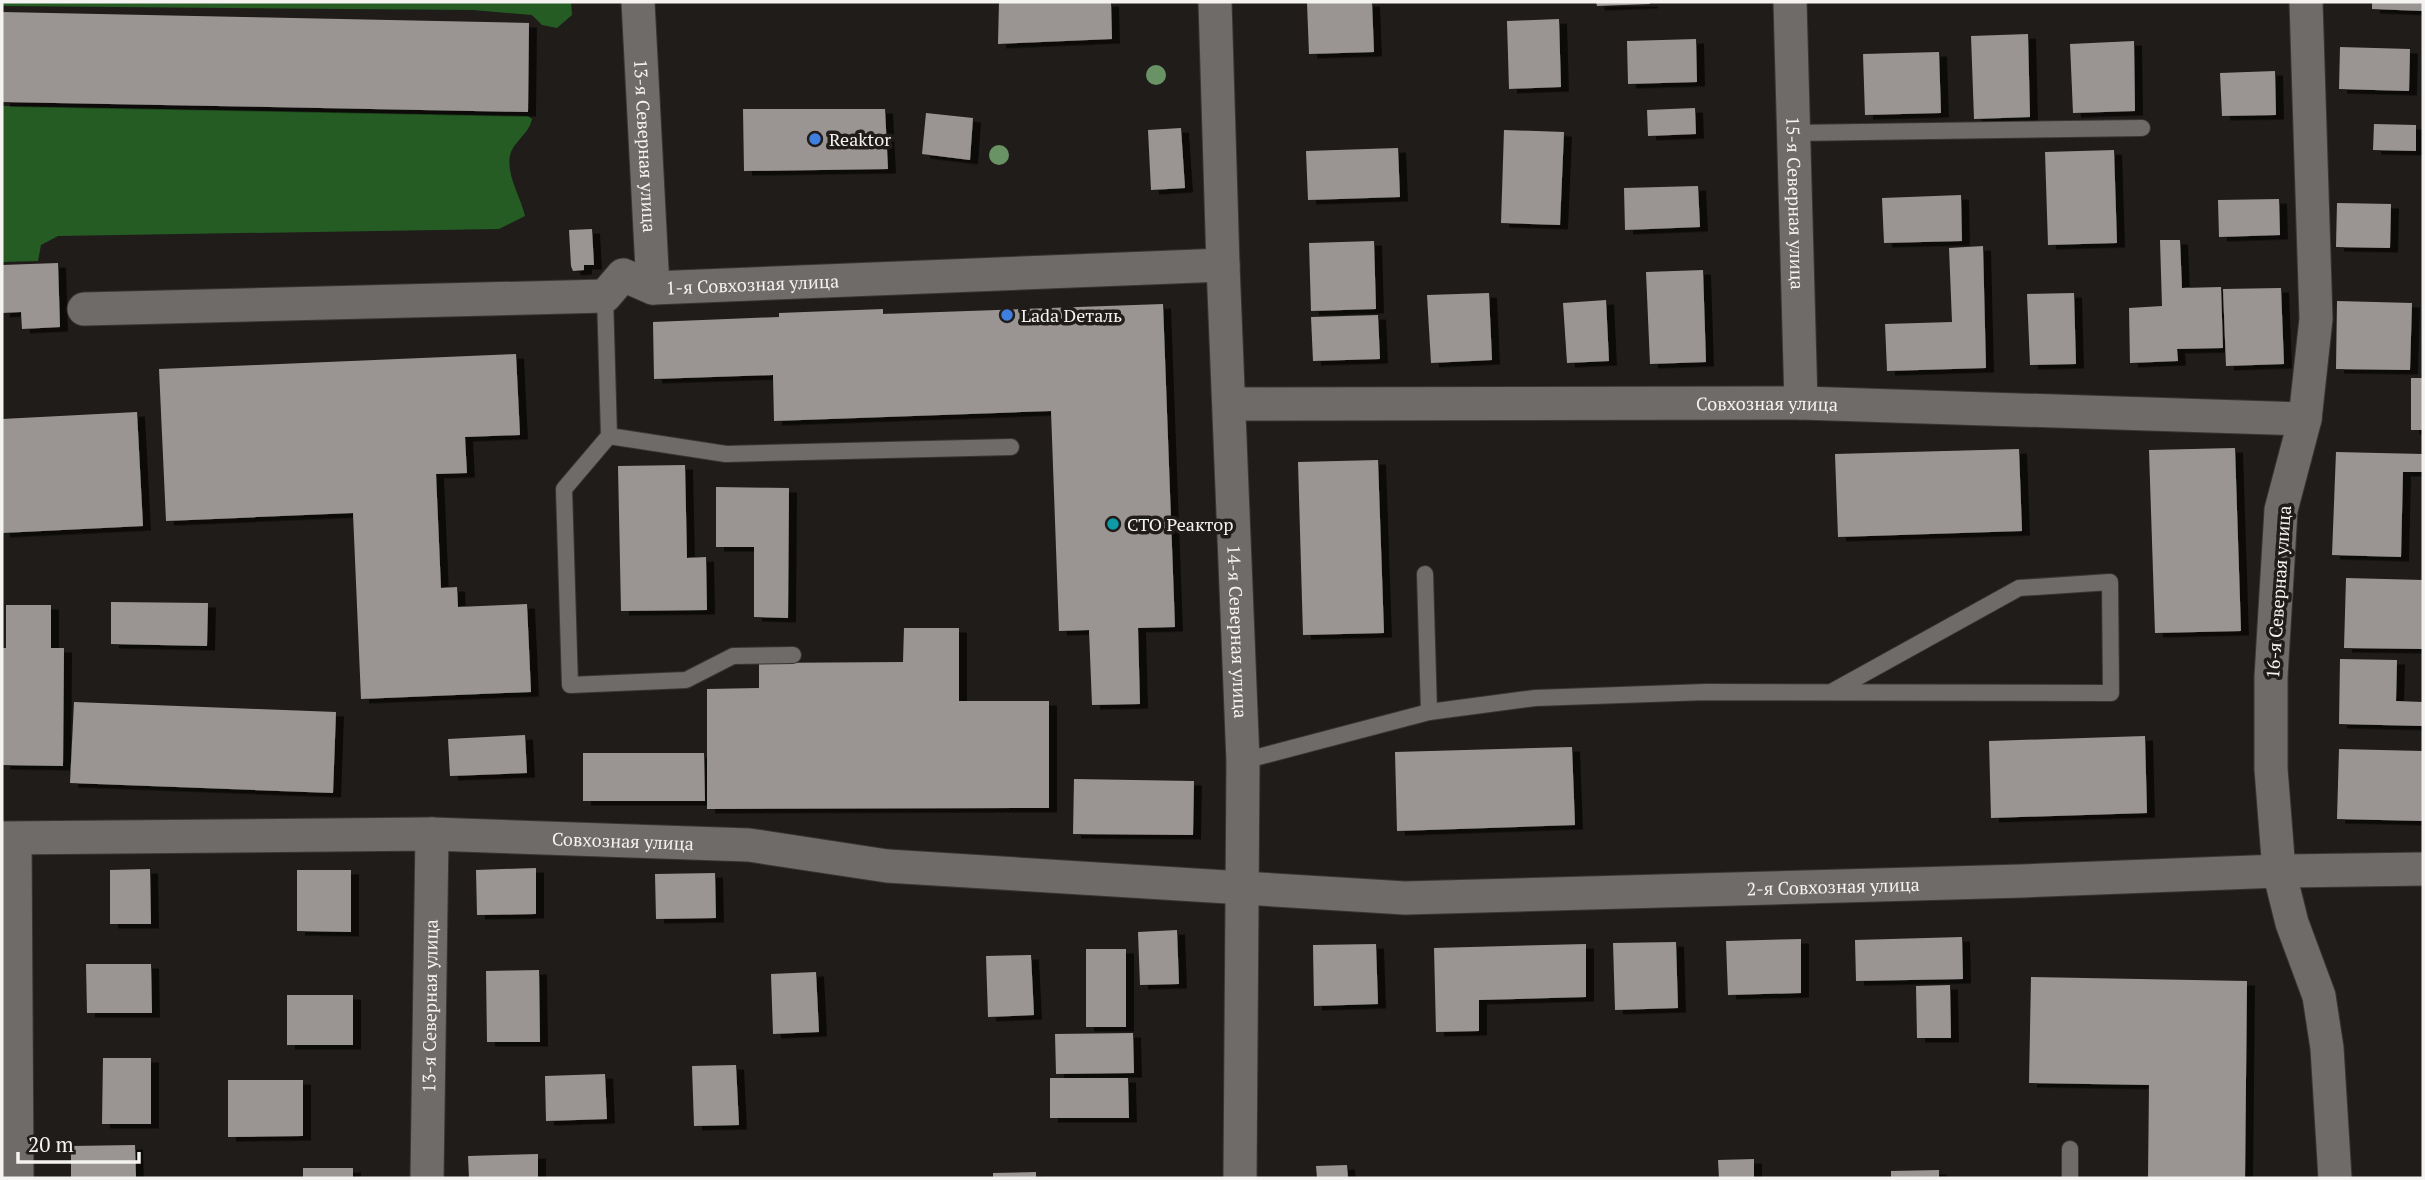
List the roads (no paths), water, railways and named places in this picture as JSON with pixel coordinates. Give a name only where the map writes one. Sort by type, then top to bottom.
[{"type":"street","name":"13-я Северная улица","points":[[638,2],[653,288]]},
{"type":"street","name":"14-я Северная улица","points":[[1215,2],[1243,761],[1240,1178]]},
{"type":"street","name":"15-я Северная улица","points":[[1790,2],[1801,403]]},
{"type":"street","name":"16-я Северная улица","points":[[2306,2],[2316,319],[2305,419],[2281,510],[2271,677],[2272,769],[2279,871],[2292,923],[2319,996],[2327,1048],[2334,1178]]},
{"type":"street","name":"1-я Совхозная улица","points":[[605,296],[623,275],[653,288],[1223,265]]},
{"type":"street","points":[[84,309],[605,296]]},
{"type":"street","name":"Совхозная улица","points":[[1230,404],[1801,403],[2305,419]]},
{"type":"street","name":"13-я Северная улица","points":[[428,1178],[432,834]]},
{"type":"street","name":"Совхозная улица","points":[[8,838],[432,834],[749,845],[887,866],[1241,888]]},
{"type":"street","points":[[8,838],[18,1178]]},
{"type":"street","name":"2-я Совхозная улица","points":[[1241,888],[1405,898],[2279,871],[2423,869]]},
{"type":"lane","points":[[1794,133],[2143,128]]},
{"type":"lane","points":[[605,296],[609,436],[564,489],[570,685],[686,680],[733,656],[793,655]]},
{"type":"lane","points":[[609,436],[726,454],[1011,447]]},
{"type":"lane","points":[[1425,574],[1429,712]]},
{"type":"lane","points":[[1243,761],[1429,712],[1535,698],[1706,692],[2111,693],[2110,582],[2019,588],[1833,691]]},
{"type":"lane","points":[[2070,1149],[2070,1178]]},
{"type":"place","name":"Reaktor","points":[[815,139]]},
{"type":"place","name":"Lada Dеталь","points":[[1007,315]]},
{"type":"place","name":"СТО Реактор","points":[[1113,524]]}]
